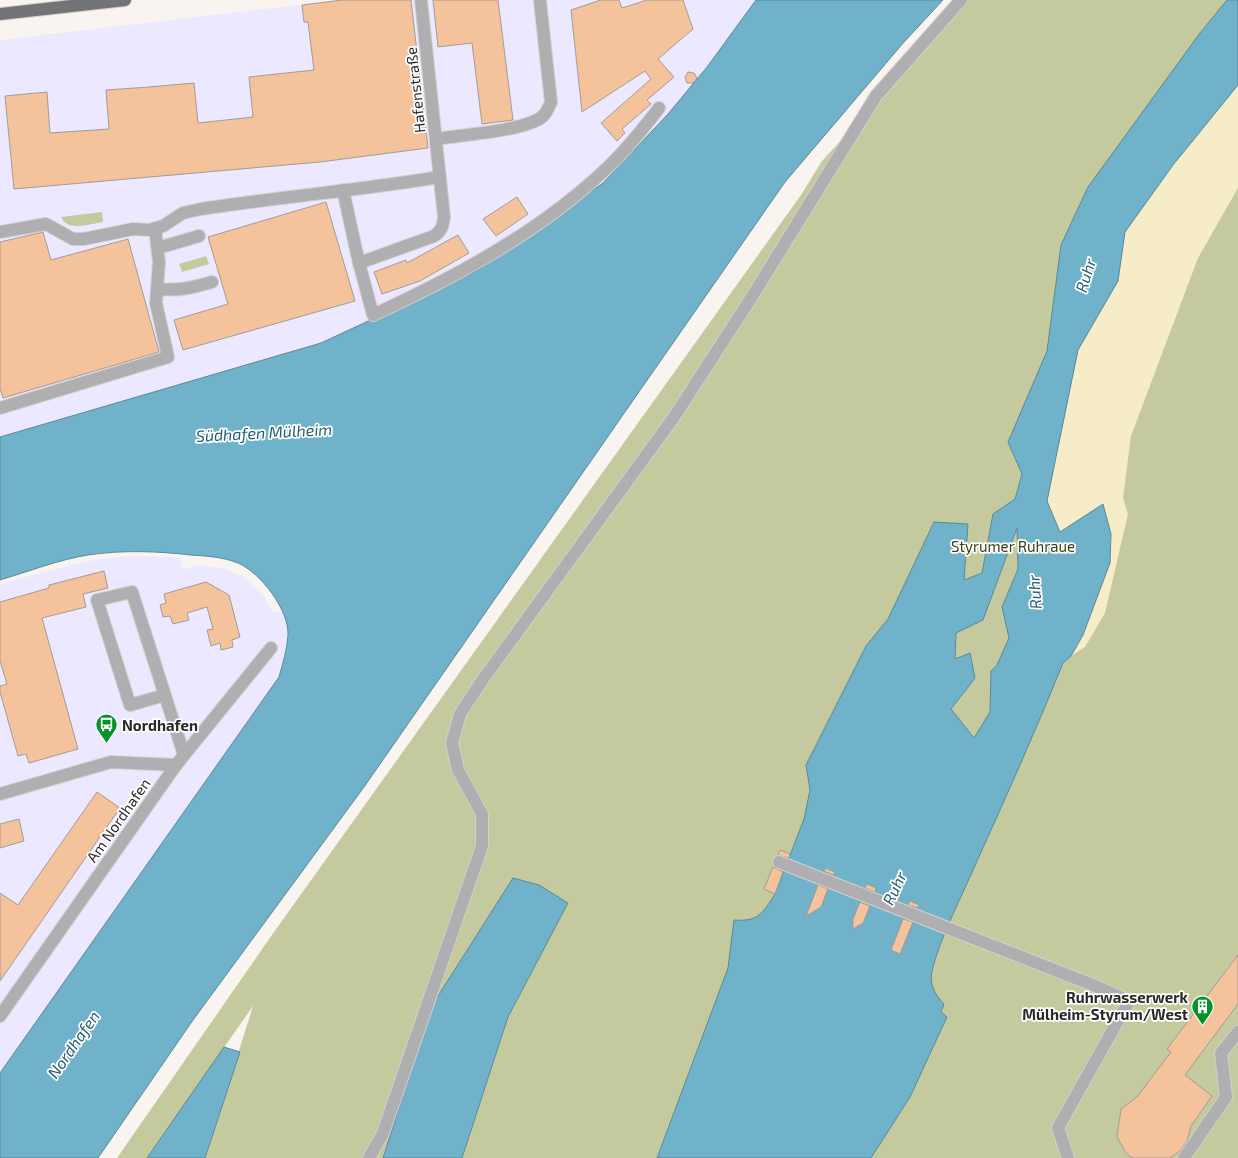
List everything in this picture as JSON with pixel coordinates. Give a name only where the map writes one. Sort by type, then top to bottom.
[{"type":"main road","points":[[0,14],[125,0]]},
{"type":"street","name":"Hafenstraße","points":[[359,263],[434,236],[439,232],[443,225],[444,217],[421,0]]},
{"type":"street","points":[[369,1158],[383,1133],[482,846],[482,814],[458,770],[452,743],[460,714],[481,682],[674,417],[753,295],[876,96],[961,0]]},
{"type":"street","points":[[436,139],[527,124],[539,119],[547,112],[551,102],[540,1]]},
{"type":"street","points":[[343,190],[359,263],[373,315],[429,289],[521,236],[567,202],[608,167],[637,136],[659,108]]},
{"type":"street","points":[[0,232],[46,224],[73,239],[84,239],[133,229],[156,228],[163,226],[183,213],[201,209],[390,185],[440,177]]},
{"type":"street","points":[[0,408],[168,357],[156,303],[158,289],[158,248],[156,228]]},
{"type":"street","points":[[158,248],[199,236]]},
{"type":"street","points":[[158,289],[181,290],[212,282]]},
{"type":"street","points":[[165,696],[130,705],[97,600],[132,592],[184,755]]},
{"type":"street","name":"Am Nordhafen","points":[[0,1016],[176,765],[271,648]]},
{"type":"street","points":[[0,794],[111,762],[176,765]]},
{"type":"street","points":[[779,862],[1129,1001],[1058,1128],[1068,1158]]},
{"type":"street","points":[[1184,1158],[1226,1097],[1221,1053],[1238,1032]]},
{"type":"shaded area","points":[[342,0],[756,0],[707,66],[668,114],[603,183],[478,270],[321,343],[0,437],[0,40]]},
{"type":"shaded area","points":[[135,556],[180,557],[183,569],[199,565],[226,569],[245,578],[263,595],[273,612],[282,612],[288,633],[285,657],[279,677],[0,1073],[0,584],[100,559]]},
{"type":"green space","name":"Styrumer Ruhraue","points":[[966,0],[1238,0],[1238,1158],[462,1158],[508,1017],[568,903],[431,1007],[383,1158],[205,1158],[253,1006],[147,1158],[117,1158],[274,932],[801,195],[822,161],[854,126],[672,413],[467,693],[449,746],[485,682],[680,420],[886,93]]},
{"type":"green space","points":[[102,212],[103,222],[79,226],[73,226],[64,222],[61,217]]},
{"type":"green space","points":[[206,256],[209,264],[182,272],[179,264]]},
{"type":"sand","points":[[1238,85],[1238,188],[1198,258],[1131,436],[1123,498],[1128,514],[1105,613],[1085,647],[1071,656],[1083,635],[1060,532],[1047,501],[1078,350],[1118,281],[1125,232],[1173,165]]},
{"type":"water","name":"Südhafen Mülheim","points":[[756,0],[943,0],[904,42],[785,182],[364,787],[193,1020],[98,1158],[0,1158],[0,1073],[279,677],[286,651],[288,635],[284,615],[272,593],[256,575],[247,568],[238,563],[221,558],[152,552],[101,553],[67,559],[0,580],[0,437],[321,343],[478,270],[603,183],[668,114],[707,67]]},
{"type":"water","name":"Ruhr","points":[[1227,0],[1238,0],[1238,85],[1173,165],[1125,232],[1118,281],[1078,350],[1047,501],[1060,532],[1103,504],[1111,534],[1110,563],[1083,635],[1071,656],[1063,663],[1021,762],[940,944],[932,971],[931,980],[935,993],[944,1004],[941,1012],[947,1017],[910,1097],[871,1158],[657,1158],[728,968],[734,920],[754,918],[759,915],[775,894],[804,819],[810,790],[806,765],[866,646],[888,619],[934,522],[968,524],[964,580],[982,573],[993,514],[1015,499],[1022,474],[1008,442],[1047,351],[1061,245],[1088,187],[1200,33]],"holes":[[[1017,528],[1018,569],[1002,607],[1009,638],[997,665],[991,671],[990,712],[974,738],[951,709],[975,678],[970,653],[955,659],[956,633],[983,620]],[[819,884],[828,888],[822,904],[812,901]],[[861,900],[870,904],[864,920],[859,926],[854,924],[854,917]],[[904,918],[913,921],[907,937],[897,934]]]},
{"type":"water","points":[[513,878],[539,885],[568,903],[508,1017],[462,1158],[383,1158],[431,1007]]},
{"type":"water","points":[[224,1047],[240,1052],[205,1158],[147,1158]]},
{"type":"building","points":[[342,0],[411,0],[428,148],[320,162],[14,189],[5,96],[47,92],[50,133],[109,129],[106,90],[194,83],[198,123],[253,117],[249,77],[314,70],[308,22],[304,22],[302,5]]},
{"type":"building","points":[[433,0],[498,0],[513,120],[482,124],[472,43],[438,47]]},
{"type":"building","points":[[601,0],[619,0],[622,8],[647,0],[683,0],[693,29],[658,59],[674,77],[647,100],[651,104],[622,129],[625,133],[617,141],[601,123],[651,79],[645,71],[582,112],[571,10]]},
{"type":"building","points":[[688,72],[694,73],[697,78],[693,83],[687,83],[685,77]]},
{"type":"building","points":[[517,197],[528,214],[496,236],[483,219]]},
{"type":"building","points":[[326,202],[355,301],[183,350],[174,320],[228,304],[208,237]]},
{"type":"building","points":[[43,232],[51,260],[128,239],[159,352],[3,398],[0,388],[0,242]]},
{"type":"building","points":[[458,235],[469,253],[420,281],[382,294],[374,272],[406,260],[407,263]]},
{"type":"building","points":[[104,571],[108,588],[83,594],[86,607],[42,618],[78,749],[29,763],[26,754],[18,756],[0,692],[0,686],[7,684],[0,661],[0,602],[49,588],[49,585]]},
{"type":"building","points":[[206,582],[229,595],[240,637],[232,640],[233,647],[221,650],[220,643],[211,646],[207,630],[213,629],[207,607],[187,613],[189,620],[173,624],[170,616],[163,617],[160,605],[166,603],[164,594]]},
{"type":"building","points":[[97,792],[120,808],[0,981],[0,893],[18,905]]},
{"type":"building","points":[[19,819],[24,841],[0,848],[0,824]]},
{"type":"building","points":[[780,850],[790,854],[789,858],[778,855]]},
{"type":"building","points":[[773,867],[783,872],[775,894],[764,889]]},
{"type":"building","points":[[825,868],[835,872],[833,875],[824,871]]},
{"type":"building","points":[[867,884],[876,888],[875,892],[865,888]]},
{"type":"building","points":[[818,885],[828,889],[821,907],[806,916]]},
{"type":"building","points":[[910,901],[919,905],[918,908],[908,905]]},
{"type":"building","points":[[860,902],[870,906],[863,923],[853,929],[853,919]]},
{"type":"building","points":[[903,919],[913,922],[900,954],[891,950]]},
{"type":"building","points":[[1238,955],[1238,1004],[1185,1075],[1212,1096],[1191,1126],[1187,1141],[1180,1151],[1170,1158],[1132,1158],[1126,1153],[1117,1137],[1121,1109],[1137,1097],[1171,1052],[1167,1049]]},
{"type":"place","name":"Nordhafen","points":[[106,744]]},
{"type":"place","name":"Ruhrwasserwerk Mülheim-Styrum/West","points":[[1203,1026]]}]
